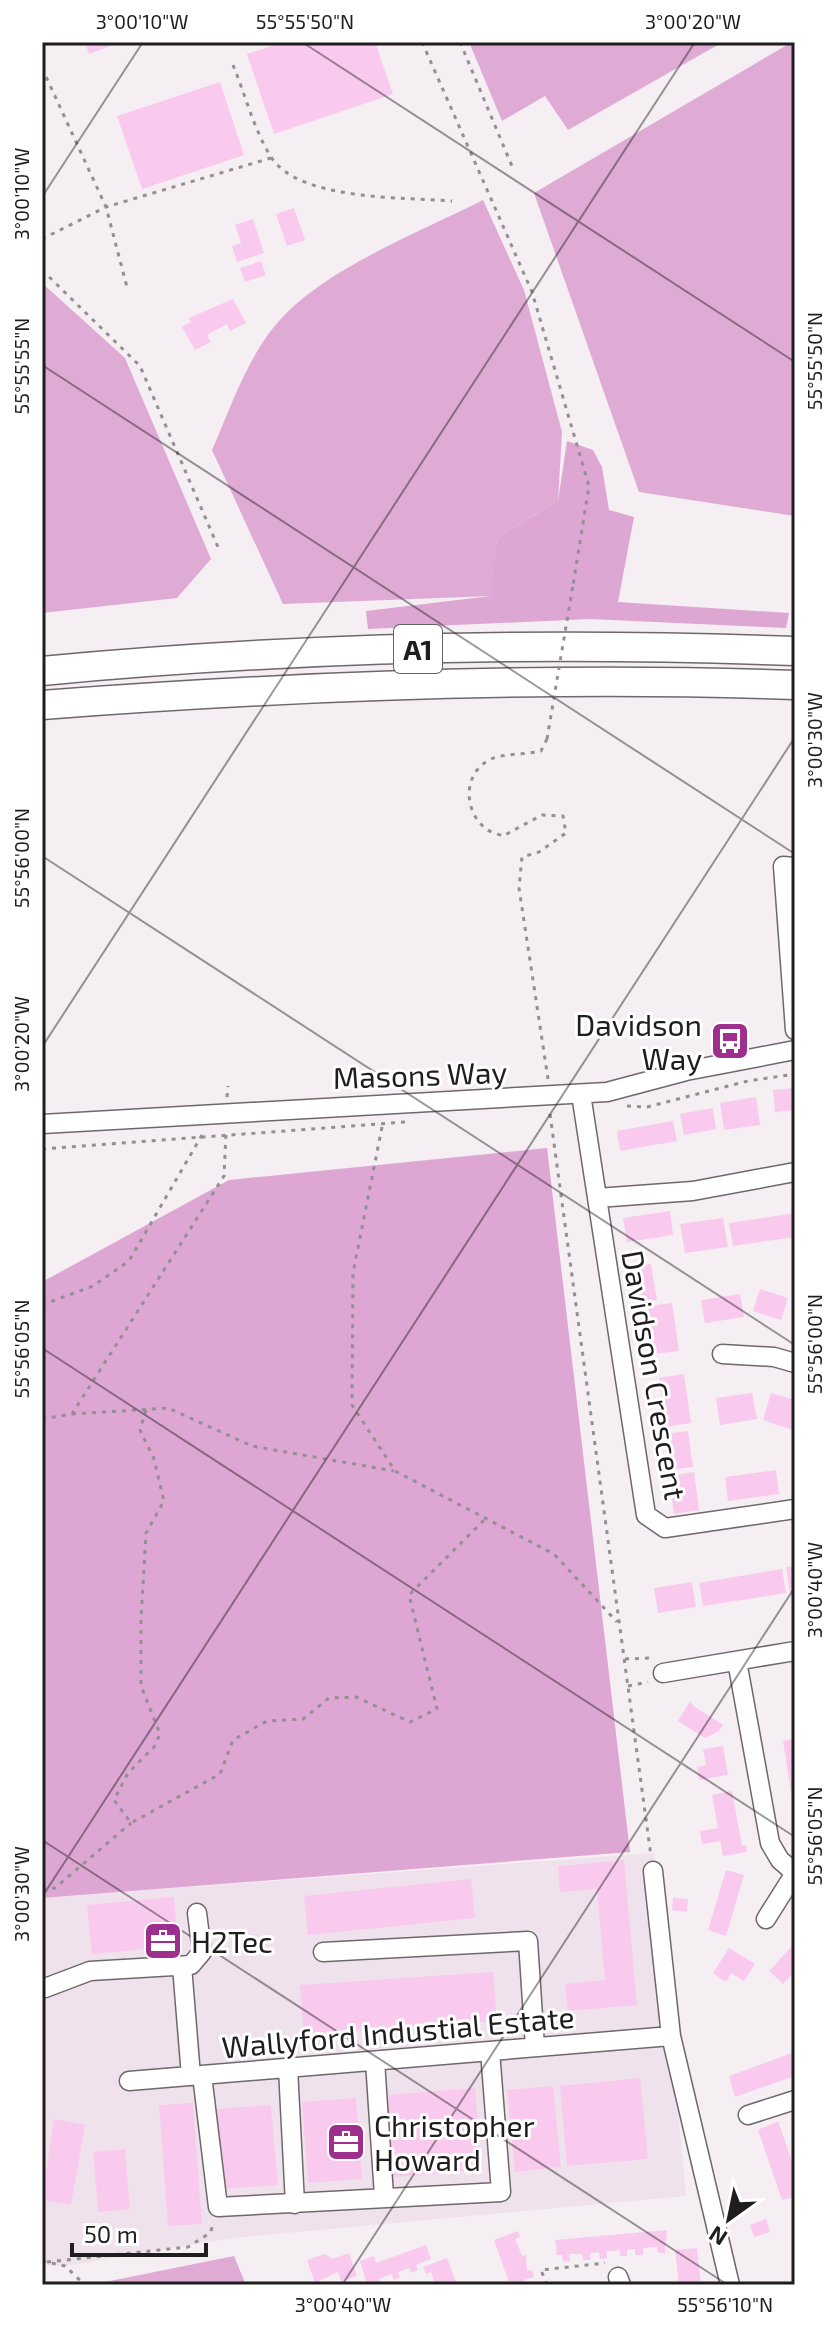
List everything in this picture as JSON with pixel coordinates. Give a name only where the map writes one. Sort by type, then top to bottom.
[{"type":"highway","name":"A1","points":[[42,671],[223,657],[463,647],[678,647],[795,651]]},
{"type":"highway","name":"A1","points":[[42,705],[385,684],[601,680],[795,685]]},
{"type":"street","points":[[795,867],[783,866],[795,1030]]},
{"type":"street","name":"Masons Way","points":[[42,1124],[607,1092],[686,1071],[795,1050]]},
{"type":"street","name":"Davidson Crescent","points":[[581,1094],[646,1515],[665,1528],[795,1509]]},
{"type":"street","points":[[597,1198],[693,1191],[795,1172]]},
{"type":"street","points":[[722,1354],[774,1357],[795,1363]]},
{"type":"street","points":[[663,1673],[795,1651]]},
{"type":"street","points":[[737,1661],[770,1843],[780,1860],[795,1873],[766,1919]]},
{"type":"street","points":[[653,1871],[671,2036],[730,2285]]},
{"type":"street","points":[[45,1988],[90,1971],[191,1965],[202,1952],[197,1913]]},
{"type":"street","points":[[323,1952],[528,1941],[535,2047]]},
{"type":"street","points":[[182,1966],[196,2076],[218,2207],[501,2192],[490,2051]]},
{"type":"street","name":"Wallyford Industial Estate","points":[[129,2081],[671,2036]]},
{"type":"street","points":[[375,2061],[384,2196]]},
{"type":"street","points":[[288,2068],[295,2204]]},
{"type":"street","points":[[748,2115],[795,2100]]},
{"type":"path","points":[[422,42],[532,292],[589,486],[547,739],[541,751],[492,758],[476,770],[469,787],[471,807],[485,829],[503,836],[542,815],[563,816],[566,833],[539,852],[522,857],[519,888],[653,1871]]},
{"type":"path","points":[[460,42],[514,171]]},
{"type":"path","points":[[233,65],[271,158],[289,175],[322,189],[452,201]]},
{"type":"path","points":[[42,68],[106,207],[128,291]]},
{"type":"path","points":[[42,239],[106,207],[271,158]]},
{"type":"path","points":[[42,270],[140,366],[218,547]]},
{"type":"path","points":[[382,1125],[353,1273],[352,1405],[395,1471]]},
{"type":"path","points":[[72,1414],[224,1176],[226,1133]]},
{"type":"path","points":[[42,1305],[93,1286],[129,1261],[202,1135]]},
{"type":"path","points":[[42,1149],[114,1142]]},
{"type":"path","points":[[42,1419],[168,1408],[252,1446],[395,1471],[554,1554],[617,1622]]},
{"type":"path","points":[[131,1823],[114,1800],[128,1773],[154,1747],[160,1734],[141,1686],[146,1533],[164,1501],[154,1459],[140,1430],[146,1410]]},
{"type":"path","points":[[42,1889],[55,1888],[131,1823],[220,1774],[233,1740],[267,1721],[303,1719],[329,1698],[356,1697],[410,1722],[437,1709],[409,1595],[486,1518]]},
{"type":"path","points":[[45,2262],[188,2247],[210,2233],[218,2207]]},
{"type":"path","points":[[45,2262],[65,2266],[85,2285]]},
{"type":"path","points":[[547,2285],[541,2270],[613,2263],[620,2281]]},
{"type":"shaded area","points":[[469,42],[723,42],[568,130],[545,96],[502,121]]},
{"type":"shaded area","points":[[795,42],[795,516],[639,492],[534,193]]},
{"type":"shaded area","points":[[483,200],[524,290],[562,432],[558,501],[497,538],[492,596],[283,604],[212,450],[249,366],[279,321],[322,284],[375,253]]},
{"type":"shaded area","points":[[42,283],[125,358],[211,559],[177,598],[42,613]]},
{"type":"shaded area","points":[[567,441],[593,450],[602,467],[609,510],[634,517],[618,602],[789,613],[786,628],[590,619],[368,629],[366,611],[491,596],[497,538],[558,501]]},
{"type":"shaded area","points":[[547,1148],[630,1852],[42,1898],[42,1282],[229,1180]]},
{"type":"shaded area","points":[[654,1853],[686,2196],[232,2238],[65,2266],[42,2265],[42,1898]]},
{"type":"shaded area","points":[[234,2256],[246,2285],[90,2285]]},
{"type":"building","points":[[85,42],[120,42],[89,54]]},
{"type":"building","points":[[283,42],[375,42],[393,94],[274,134],[247,54]]},
{"type":"building","points":[[220,82],[244,155],[142,189],[117,116]]},
{"type":"building","points":[[294,208],[305,240],[287,246],[276,214]]},
{"type":"building","points":[[253,219],[264,253],[237,262],[232,246],[241,243],[235,225]]},
{"type":"building","points":[[261,261],[266,275],[245,282],[240,268]]},
{"type":"building","points":[[233,299],[246,323],[230,331],[227,324],[207,335],[211,342],[195,350],[182,327],[191,322],[189,318]]},
{"type":"building","points":[[795,1088],[795,1110],[775,1112],[773,1090]]},
{"type":"building","points":[[756,1097],[760,1125],[724,1130],[720,1103]]},
{"type":"building","points":[[713,1108],[716,1129],[684,1135],[680,1114]]},
{"type":"building","points":[[673,1121],[677,1141],[620,1151],[617,1131]]},
{"type":"building","points":[[670,1211],[673,1235],[627,1242],[623,1218]]},
{"type":"building","points":[[795,1213],[795,1237],[733,1246],[729,1223]]},
{"type":"building","points":[[723,1218],[728,1247],[685,1253],[680,1224]]},
{"type":"building","points":[[651,1264],[657,1300],[634,1303],[628,1267]]},
{"type":"building","points":[[760,1289],[788,1298],[781,1320],[753,1311]]},
{"type":"building","points":[[740,1294],[744,1317],[705,1323],[701,1300]]},
{"type":"building","points":[[672,1303],[679,1351],[654,1354],[648,1306]]},
{"type":"building","points":[[684,1374],[691,1423],[666,1427],[659,1378]]},
{"type":"building","points":[[752,1393],[757,1419],[720,1425],[716,1398]]},
{"type":"building","points":[[771,1393],[795,1400],[793,1430],[763,1420]]},
{"type":"building","points":[[688,1431],[693,1467],[669,1470],[664,1434]]},
{"type":"building","points":[[776,1470],[779,1494],[728,1501],[725,1477]]},
{"type":"building","points":[[694,1472],[699,1510],[674,1514],[669,1476]]},
{"type":"building","points":[[795,1566],[795,1592],[790,1593],[786,1567]]},
{"type":"building","points":[[782,1569],[786,1593],[703,1606],[699,1583]]},
{"type":"building","points":[[692,1582],[696,1607],[658,1613],[654,1588]]},
{"type":"building","points":[[690,1701],[723,1725],[719,1731],[705,1738],[678,1721]]},
{"type":"building","points":[[795,1739],[795,1804],[793,1804],[783,1741]]},
{"type":"building","points":[[723,1746],[728,1775],[699,1780],[697,1767],[706,1765],[703,1749]]},
{"type":"building","points":[[732,1791],[742,1846],[746,1845],[747,1852],[723,1856],[720,1841],[702,1844],[700,1831],[718,1828],[712,1795]]},
{"type":"building","points":[[624,1860],[637,2005],[568,2011],[565,1984],[605,1980],[597,1889],[560,1892],[558,1866]]},
{"type":"building","points":[[726,1870],[744,1875],[726,1936],[708,1930]]},
{"type":"building","points":[[471,1879],[475,1918],[308,1935],[304,1896]]},
{"type":"building","points":[[174,1897],[178,1946],[92,1954],[87,1905]]},
{"type":"building","points":[[673,1898],[688,1899],[687,1912],[672,1910]]},
{"type":"building","points":[[795,1943],[795,1971],[783,1984],[769,1971]]},
{"type":"building","points":[[729,1948],[755,1964],[744,1981],[731,1973],[726,1982],[713,1973]]},
{"type":"building","points":[[493,1972],[497,2021],[304,2034],[300,1985]]},
{"type":"building","points":[[795,2052],[795,2076],[735,2097],[729,2076]]},
{"type":"building","points":[[640,2078],[648,2159],[567,2166],[560,2086]]},
{"type":"building","points":[[553,2086],[561,2167],[515,2172],[507,2090]]},
{"type":"building","points":[[475,2088],[482,2170],[393,2177],[387,2095]]},
{"type":"building","points":[[356,2098],[362,2179],[308,2183],[302,2102]]},
{"type":"building","points":[[193,2103],[202,2224],[168,2226],[159,2105]]},
{"type":"building","points":[[271,2105],[278,2185],[223,2189],[217,2109]]},
{"type":"building","points":[[54,2119],[85,2125],[71,2205],[42,2200]]},
{"type":"building","points":[[778,2121],[795,2170],[795,2197],[782,2200],[758,2130]]},
{"type":"building","points":[[125,2149],[130,2209],[98,2212],[93,2152]]},
{"type":"building","points":[[766,2219],[770,2232],[754,2237],[750,2225]]},
{"type":"building","points":[[667,2230],[665,2253],[658,2253],[657,2247],[643,2248],[643,2255],[635,2255],[635,2249],[627,2250],[627,2256],[620,2256],[620,2250],[606,2251],[607,2258],[600,2259],[599,2252],[590,2253],[591,2260],[583,2260],[582,2254],[569,2254],[570,2261],[563,2262],[562,2255],[557,2255],[555,2240]]},
{"type":"building","points":[[518,2231],[520,2237],[515,2239],[522,2256],[526,2255],[527,2271],[532,2270],[534,2277],[524,2280],[526,2285],[510,2285],[494,2240]]},
{"type":"building","points":[[426,2245],[431,2259],[416,2265],[418,2270],[411,2273],[409,2268],[398,2272],[400,2277],[394,2280],[392,2274],[379,2279],[381,2285],[367,2284],[360,2261],[374,2256],[376,2263]]},
{"type":"building","points":[[697,2248],[701,2285],[679,2285],[675,2250]]},
{"type":"building","points":[[349,2253],[357,2276],[341,2282],[338,2272],[315,2283],[307,2260],[325,2254],[333,2259]]},
{"type":"building","points":[[447,2258],[457,2285],[435,2285],[431,2272],[426,2274],[423,2267]]},
{"type":"place","name":"Davidson Way","points":[[730,1041]]},
{"type":"place","name":"H2Tec","points":[[163,1941]]},
{"type":"place","name":"Christopher Howard","points":[[346,2142]]}]
